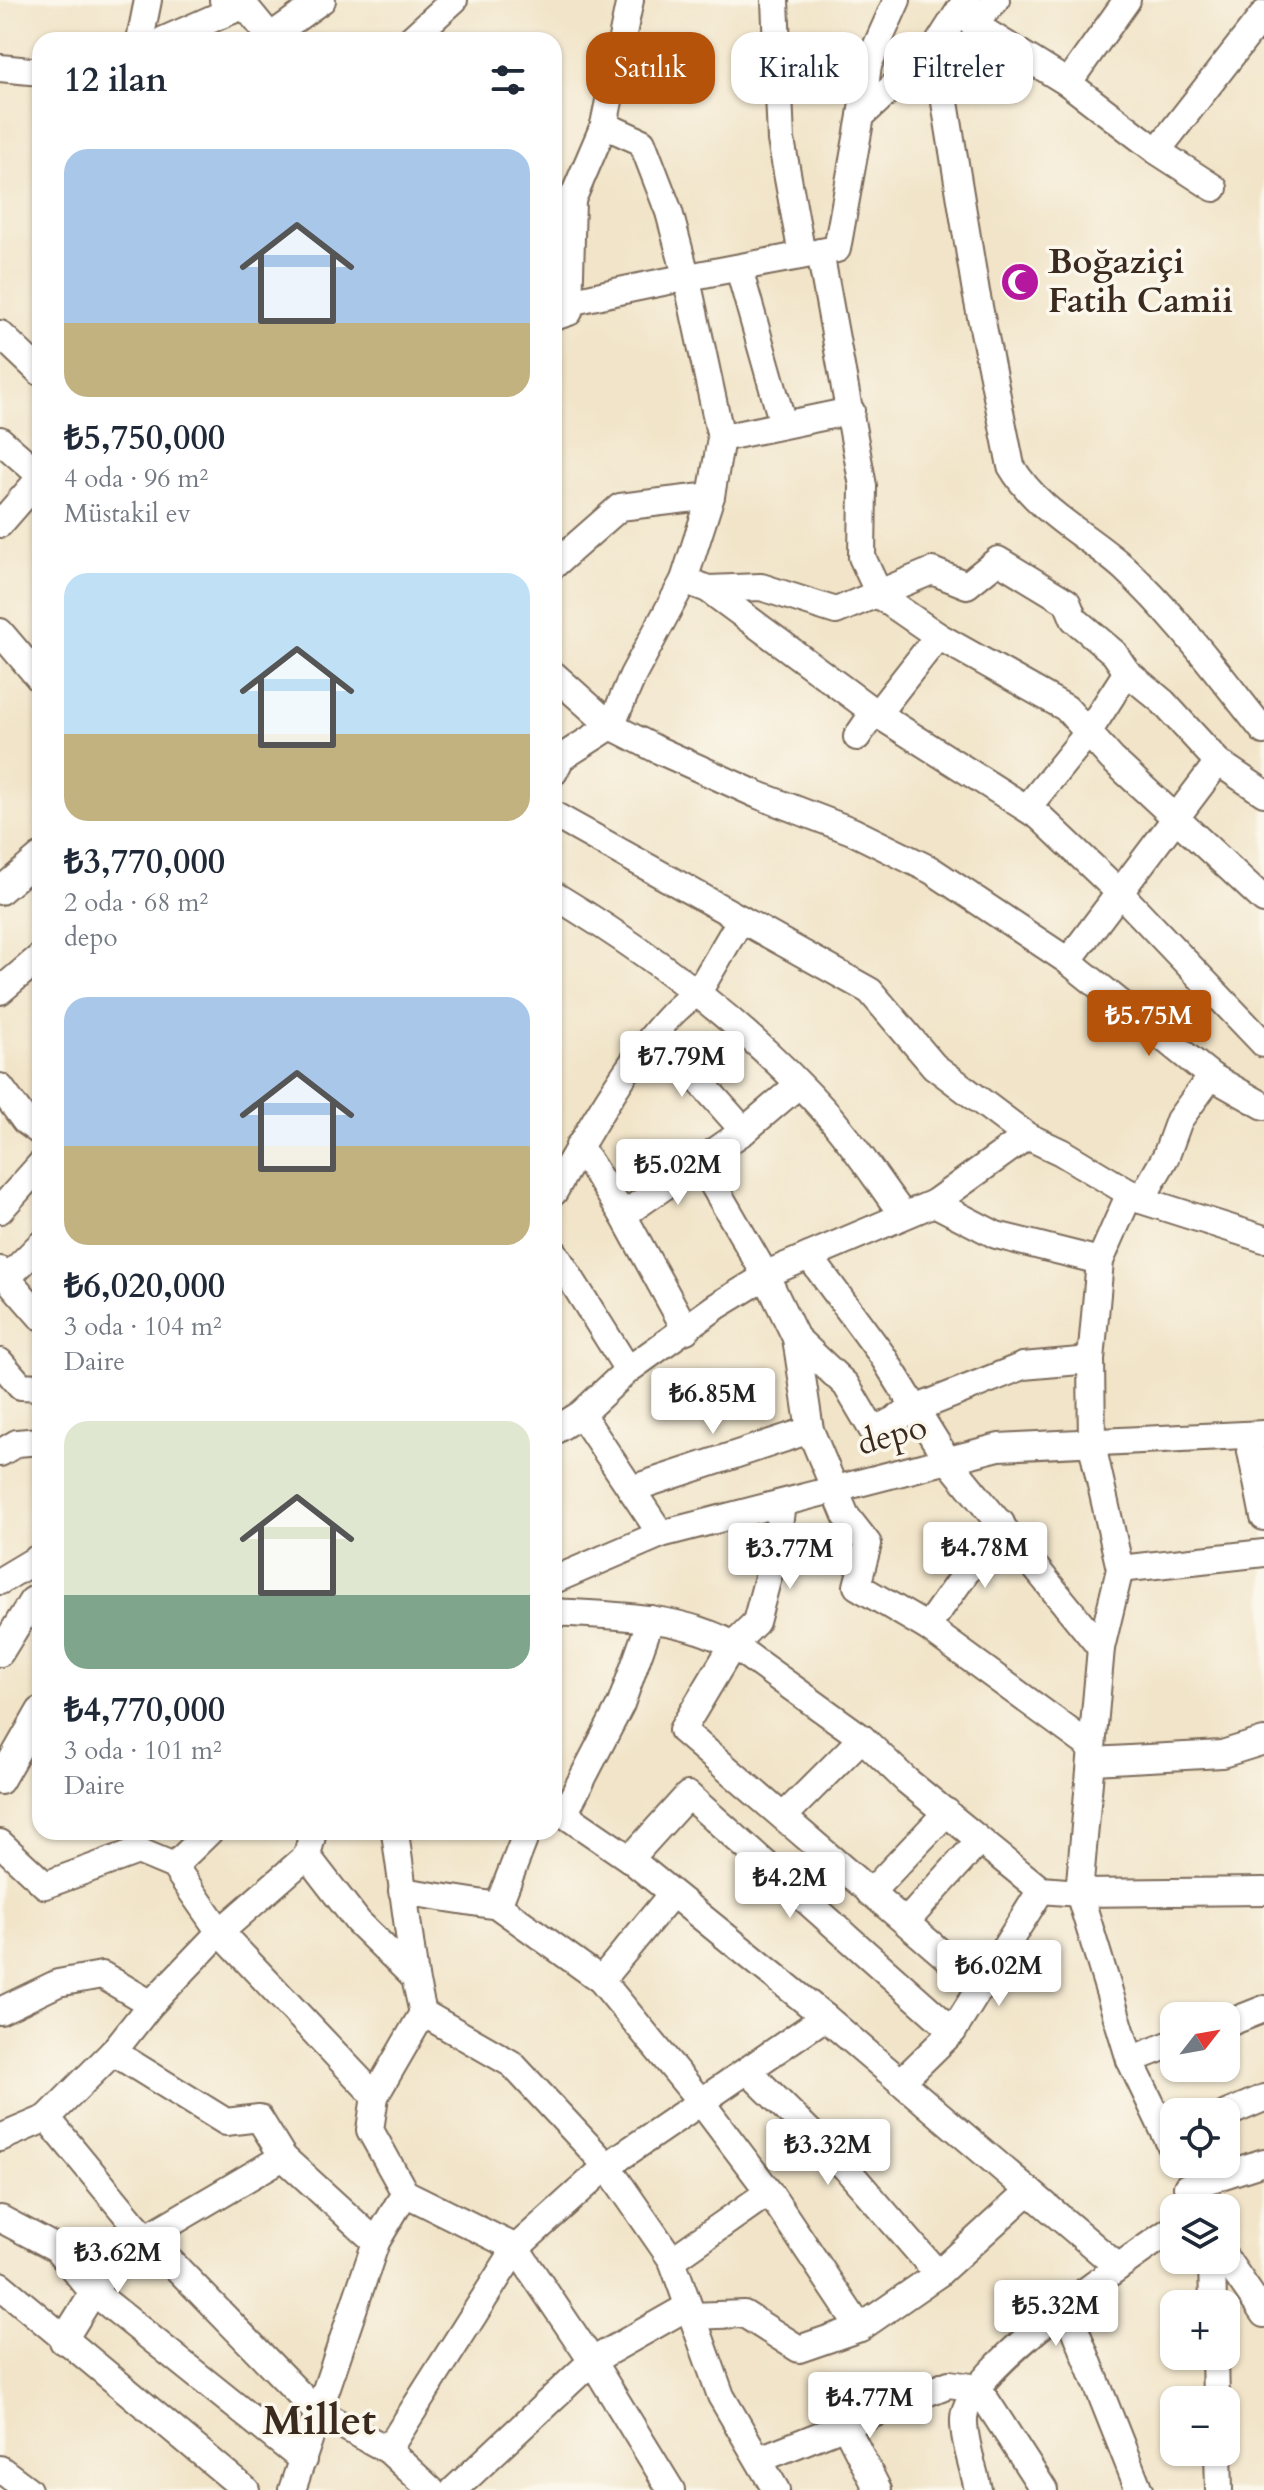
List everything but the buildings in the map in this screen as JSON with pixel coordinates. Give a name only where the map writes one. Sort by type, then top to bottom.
[{"type":"street","points":[[142,32],[148,0]]},
{"type":"street","points":[[279,32],[322,0]]},
{"type":"street","points":[[419,32],[454,0]]},
{"type":"street","points":[[630,0],[604,125],[572,200],[562,310],[686,275],[739,269],[837,249],[868,65],[897,0]]},
{"type":"street","points":[[775,0],[781,140],[851,411],[863,486],[862,557],[880,596],[938,636],[1066,708],[1087,734],[1264,900]]},
{"type":"street","points":[[946,32],[966,0]]},
{"type":"street","points":[[996,0],[973,24],[1068,83],[1157,151],[1214,188]]},
{"type":"street","points":[[1068,83],[1127,0]]},
{"type":"street","points":[[179,32],[227,6],[245,6],[266,32]]},
{"type":"street","points":[[1157,151],[1264,14]]},
{"type":"street","points":[[0,68],[32,71]]},
{"type":"street","points":[[861,116],[884,95]]},
{"type":"street","points":[[945,104],[976,292],[1011,466],[1021,484],[1051,513],[1123,567],[1178,623],[1264,731]]},
{"type":"street","points":[[562,757],[611,726],[633,675],[696,584],[721,438],[686,275],[669,212],[642,142],[604,125]]},
{"type":"street","points":[[739,269],[783,424]]},
{"type":"street","points":[[0,334],[32,364]]},
{"type":"street","points":[[721,438],[851,411]]},
{"type":"street","points":[[0,440],[32,469]]},
{"type":"street","points":[[0,524],[32,486]]},
{"type":"street","points":[[562,558],[620,507],[711,496]]},
{"type":"street","points":[[696,584],[761,587],[836,611],[880,596],[932,571],[967,585],[998,560],[1067,602],[1074,619],[1114,653],[1127,672],[1163,702],[1218,762],[1264,793]]},
{"type":"street","points":[[696,584],[875,713],[1027,808],[1119,892],[1264,1044]]},
{"type":"street","points":[[0,632],[32,670]]},
{"type":"street","points":[[857,737],[938,636]]},
{"type":"street","points":[[1027,808],[1087,734],[1127,672]]},
{"type":"street","points":[[562,682],[611,726],[733,784],[852,831],[931,870],[1068,961],[1211,1076],[1264,1106]]},
{"type":"street","points":[[1068,961],[1218,762]]},
{"type":"street","points":[[562,819],[870,991],[934,1066],[1027,1136],[1136,1197],[1264,1239]]},
{"type":"street","points":[[0,891],[32,864]]},
{"type":"street","points":[[562,900],[653,958],[746,1031],[830,1118],[903,1215]]},
{"type":"street","points":[[562,1177],[579,1146],[657,1033],[685,1000],[697,994],[741,919]]},
{"type":"street","points":[[0,991],[32,964]]},
{"type":"street","points":[[657,1033],[744,1131]]},
{"type":"street","points":[[1160,2119],[1130,2060],[1079,1893],[1101,1648],[1120,1569],[1092,1445],[1091,1360],[1100,1261],[1136,1197],[1166,1156],[1179,1120],[1211,1076]]},
{"type":"street","points":[[623,1215],[744,1131],[798,1085]]},
{"type":"street","points":[[0,1087],[32,1126]]},
{"type":"street","points":[[562,1426],[581,1414],[628,1370],[717,1306],[766,1276],[934,1203],[1027,1136]]},
{"type":"street","points":[[579,1146],[623,1215],[686,1330]]},
{"type":"street","points":[[700,1162],[766,1276],[796,1338],[810,1430],[846,1516],[868,1544],[857,1586],[927,1627],[1092,1754],[1222,1754],[1264,1741]]},
{"type":"street","points":[[0,1210],[32,1174]]},
{"type":"street","points":[[934,1203],[996,1235],[1100,1261]]},
{"type":"street","points":[[32,1251],[4,1273],[32,1306]]},
{"type":"street","points":[[809,1256],[882,1355],[946,1458],[1101,1648]]},
{"type":"street","points":[[562,1265],[628,1370]]},
{"type":"street","points":[[796,1338],[846,1385],[873,1431],[915,1409],[1023,1366],[1091,1360]]},
{"type":"street","points":[[0,1362],[21,1386],[32,1387]]},
{"type":"street","points":[[581,1414],[661,1534]]},
{"type":"street","points":[[631,1489],[810,1430]]},
{"type":"street","points":[[1256,1435],[1264,1517]]},
{"type":"street","name":"depo","points":[[562,1577],[661,1534],[946,1458],[999,1447],[1256,1435]]},
{"type":"street","points":[[0,1453],[17,1443],[32,1442]]},
{"type":"street","points":[[782,1504],[776,1547],[756,1622],[733,1645],[682,1730],[785,1815],[870,1893],[982,1988]]},
{"type":"street","points":[[927,1627],[1001,1523]]},
{"type":"street","points":[[1120,1569],[1264,1553]]},
{"type":"street","points":[[0,1581],[32,1562]]},
{"type":"street","points":[[0,1653],[32,1601]]},
{"type":"street","points":[[562,1613],[651,1619],[711,1633],[733,1645],[862,1738],[979,1841],[1041,1890],[1079,1893],[1264,1891]]},
{"type":"street","points":[[562,1806],[621,1704],[651,1619]]},
{"type":"street","points":[[0,1781],[32,1725]]},
{"type":"street","points":[[785,1815],[862,1738]]},
{"type":"street","points":[[630,1859],[688,1795],[953,2031]]},
{"type":"street","points":[[562,1810],[630,1859],[825,2017],[1118,2267]]},
{"type":"street","points":[[870,1893],[947,1812]]},
{"type":"street","points":[[174,1866],[201,1840]]},
{"type":"street","points":[[396,1840],[415,1978],[423,2013],[375,2096],[370,2130],[405,2193],[516,2248],[592,2361],[671,2490]]},
{"type":"street","points":[[498,1906],[524,1840]]},
{"type":"street","points":[[906,1922],[979,1841]]},
{"type":"street","points":[[0,1843],[45,1885],[138,1851],[174,1866],[220,1932],[375,2096]]},
{"type":"street","points":[[0,2138],[47,2118],[113,2052],[151,2004],[220,1932],[310,1844],[358,1922],[415,1978]]},
{"type":"street","points":[[901,2082],[953,2031],[1041,1890]]},
{"type":"street","points":[[402,1891],[498,1906],[601,1980],[701,2102],[769,2192],[860,2328]]},
{"type":"street","points":[[601,1980],[671,1895]]},
{"type":"street","points":[[0,2011],[58,1983],[102,1975],[151,2004]]},
{"type":"street","points":[[1240,2018],[1264,2009]]},
{"type":"street","points":[[423,2013],[512,2064],[607,2166],[672,2260],[721,2396],[776,2490]]},
{"type":"street","points":[[388,2450],[516,2248],[607,2166],[825,2017]]},
{"type":"street","points":[[1130,2060],[1160,2048]]},
{"type":"street","points":[[113,2052],[226,2122],[259,2118],[283,2157],[376,2242]]},
{"type":"street","points":[[748,2071],[845,2167],[938,2274]]},
{"type":"street","points":[[1240,2108],[1264,2098]]},
{"type":"street","points":[[47,2118],[142,2231],[316,2411],[388,2450],[431,2490]]},
{"type":"street","points":[[63,2341],[91,2290],[142,2231],[283,2157]]},
{"type":"street","points":[[1186,2186],[1264,2162]]},
{"type":"street","points":[[454,2490],[592,2361],[689,2312],[744,2314],[799,2349],[860,2328],[938,2274],[1029,2191]]},
{"type":"street","points":[[672,2260],[769,2192]]},
{"type":"street","points":[[292,2490],[316,2411],[376,2242],[405,2193]]},
{"type":"street","points":[[1,2219],[56,2248],[91,2290],[303,2460]]},
{"type":"street","points":[[978,2490],[964,2416],[978,2388],[1066,2306],[1160,2238]]},
{"type":"street","points":[[1236,2274],[1264,2314]]},
{"type":"street","points":[[0,2285],[63,2341],[246,2490]]},
{"type":"street","points":[[1066,2306],[1139,2490]]},
{"type":"street","points":[[760,2459],[844,2423],[949,2384],[978,2388],[1044,2490]]},
{"type":"street","points":[[844,2423],[878,2490]]},
{"type":"street","points":[[1218,2466],[1219,2490]]},
{"type":"street","points":[[0,2469],[28,2490]]},
{"type":"place","name":"Boğaziçi Fatih Camii","points":[[1020,282]]},
{"type":"district","name":"Millet","points":[[319,2420]]}]
